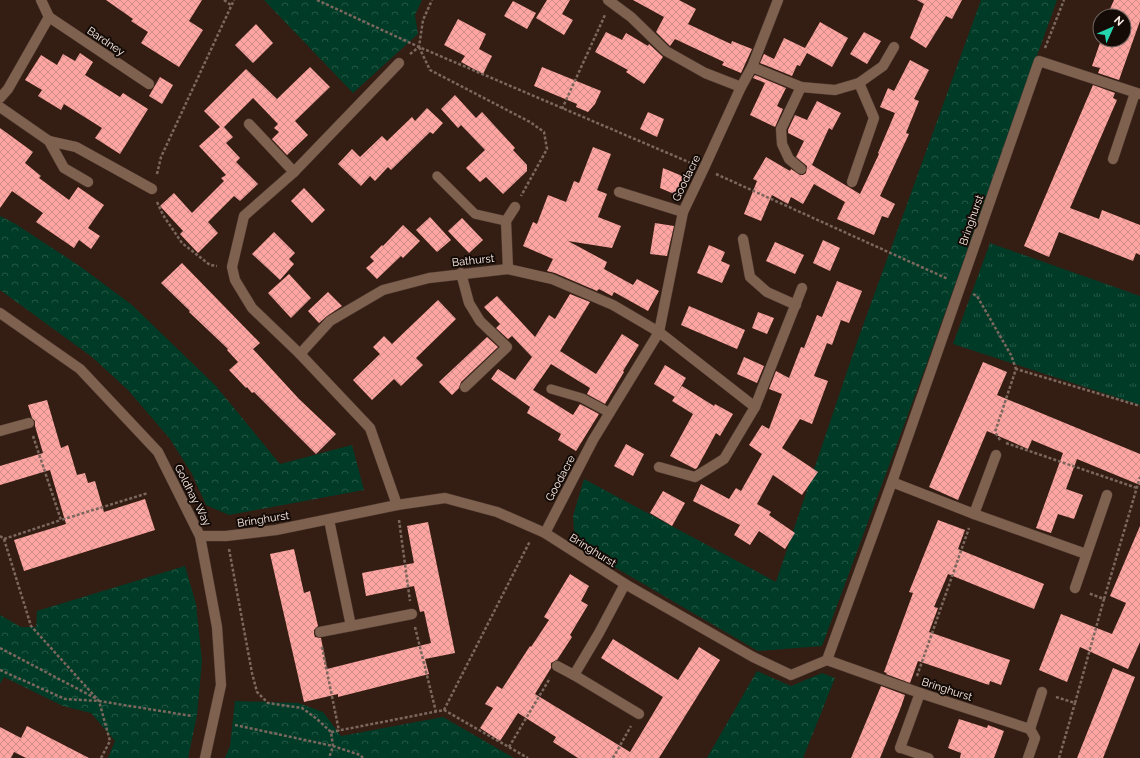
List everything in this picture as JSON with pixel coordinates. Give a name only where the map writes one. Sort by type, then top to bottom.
[{"type":"street","points":[[0,98],[4,86],[49,17],[41,0]]},
{"type":"street","name":"Goodacre","points":[[541,531],[659,332],[683,212],[741,87],[752,67],[778,0]]},
{"type":"street","points":[[609,1],[631,17],[666,51],[705,73],[741,87]]},
{"type":"street","name":"Bardney","points":[[49,17],[149,84]]},
{"type":"street","points":[[752,67],[801,86],[835,90],[859,83],[883,66],[894,47]]},
{"type":"street","points":[[1039,61],[1138,94],[1112,160]]},
{"type":"street","name":"Bringhurst","points":[[827,660],[892,482],[1039,61]]},
{"type":"street","points":[[397,505],[370,428],[300,354],[252,308],[235,280],[232,267],[244,216],[294,172],[399,63]]},
{"type":"street","points":[[852,182],[874,118],[859,83]]},
{"type":"street","points":[[801,86],[781,129],[782,144],[789,159],[801,168]]},
{"type":"street","points":[[0,107],[48,141],[76,147],[152,190]]},
{"type":"street","points":[[249,124],[294,172]]},
{"type":"street","points":[[48,141],[64,168],[88,182]]},
{"type":"street","points":[[619,192],[683,212]]},
{"type":"street","points":[[508,269],[506,221],[515,207]]},
{"type":"street","points":[[743,239],[750,277],[767,292],[796,305]]},
{"type":"street","name":"Bathurst","points":[[300,354],[330,321],[383,290],[429,278],[460,273],[508,269],[552,279],[613,305],[659,332]]},
{"type":"street","points":[[460,273],[469,303],[480,321],[507,347],[465,387]]},
{"type":"street","points":[[659,467],[695,477],[724,459],[756,407],[802,288]]},
{"type":"street","name":"Goldhay Way","points":[[0,313],[80,369],[158,452],[200,536],[216,627],[221,685],[205,758]]},
{"type":"street","points":[[659,332],[756,407]]},
{"type":"street","points":[[0,431],[29,423]]},
{"type":"street","points":[[974,514],[996,455]]},
{"type":"street","points":[[892,482],[974,514],[1086,554]]},
{"type":"street","points":[[1075,588],[1107,495]]},
{"type":"street","name":"Bringhurst","points":[[200,536],[226,536],[276,530],[397,505],[445,498],[497,512],[541,531],[626,584],[753,657],[791,675],[827,660],[916,692],[1030,729]]},
{"type":"street","points":[[329,520],[351,626]]},
{"type":"street","points":[[574,675],[626,584]]},
{"type":"street","points":[[320,632],[412,614]]},
{"type":"street","points":[[557,666],[639,714]]},
{"type":"street","points":[[900,748],[916,692]]},
{"type":"street","points":[[1028,758],[1035,738],[1030,729],[1042,692]]},
{"type":"lane","points":[[437,176],[475,214],[506,221]]},
{"type":"lane","points":[[551,389],[582,398],[610,413]]},
{"type":"lane","points":[[900,748],[929,758]]},
{"type":"path","points":[[224,0],[231,5]]},
{"type":"path","points":[[232,267],[210,265],[182,243],[163,215],[152,190],[162,157],[234,0]]},
{"type":"path","points":[[317,0],[419,47],[704,168],[961,285],[977,296],[1011,355],[1016,369],[995,432],[1000,441],[1137,488]]},
{"type":"path","points":[[432,0],[423,20],[419,47],[430,70],[530,122],[544,132],[547,149],[515,207]]},
{"type":"path","points":[[1039,61],[1064,0]]},
{"type":"path","points":[[562,108],[609,1]]},
{"type":"path","points":[[399,63],[419,47]]},
{"type":"path","points":[[1016,369],[1140,406]]},
{"type":"path","points":[[29,423],[61,520]]},
{"type":"path","points":[[1059,758],[1140,477]]},
{"type":"path","points":[[4,539],[148,493]]},
{"type":"path","points":[[916,692],[974,514]]},
{"type":"path","points":[[444,710],[541,531]]},
{"type":"path","points":[[0,536],[4,539],[31,626],[99,701],[110,741],[101,758]]},
{"type":"path","points":[[226,536],[252,673],[257,692],[268,703],[302,708],[317,719],[331,732],[333,746],[330,758]]},
{"type":"path","points":[[1075,588],[1104,599]]},
{"type":"path","points":[[320,632],[339,731]]},
{"type":"path","points":[[0,648],[99,701]]},
{"type":"path","points":[[510,747],[557,666]]},
{"type":"path","points":[[0,671],[65,699],[99,701],[192,716]]},
{"type":"path","points":[[1042,692],[1075,703]]},
{"type":"path","points":[[331,732],[444,710],[528,758]]},
{"type":"path","points":[[613,758],[639,714]]},
{"type":"path","points":[[235,725],[333,746],[360,755],[363,758]]},
{"type":"green space","points":[[264,0],[422,0],[415,15],[418,34],[353,93]]},
{"type":"green space","points":[[981,0],[1057,0],[927,363],[822,646],[758,651],[575,544],[573,516],[584,479],[776,582],[857,342]]},
{"type":"green space","points":[[0,216],[14,223],[81,267],[132,305],[215,385],[280,464],[352,445],[364,490],[229,515],[206,505],[192,474],[170,439],[128,390],[92,357],[0,290]]},
{"type":"green space","points":[[990,243],[1140,296],[1140,405],[953,344]]},
{"type":"green space","points":[[185,566],[196,604],[202,661],[197,715],[188,758],[108,758],[115,741],[91,713],[63,706],[4,677],[0,684],[0,615],[21,627],[36,627],[37,611]]},
{"type":"green space","points":[[757,671],[791,686],[822,673],[835,678],[803,758],[707,758]]},
{"type":"green space","points":[[235,701],[298,703],[323,712],[341,736],[443,717],[514,758],[225,758],[230,746]]},
{"type":"building","points":[[106,0],[202,0],[189,21],[203,30],[179,67],[141,43],[148,32],[131,21],[133,19]]},
{"type":"building","points":[[547,0],[570,0],[562,14],[573,20],[564,35],[536,18]]},
{"type":"building","points":[[633,0],[679,0],[696,9],[688,24],[731,44],[732,41],[752,49],[741,73],[722,65],[724,62],[675,39],[670,46],[656,32],[664,17]]},
{"type":"building","points":[[917,0],[962,0],[952,19],[946,16],[926,48],[910,38],[924,4]]},
{"type":"building","points":[[1114,0],[1140,0],[1140,21],[1132,43],[1132,8],[1110,8]]},
{"type":"building","points":[[513,1],[536,13],[527,29],[504,16]]},
{"type":"building","points":[[458,19],[486,34],[479,49],[492,56],[483,74],[461,62],[465,56],[444,45]]},
{"type":"building","points":[[820,22],[848,38],[832,67],[807,53],[800,66],[797,65],[792,76],[760,63],[764,54],[774,59],[784,38],[805,48]]},
{"type":"building","points":[[256,24],[273,43],[253,63],[235,45]]},
{"type":"building","points":[[606,32],[622,40],[626,33],[648,46],[649,44],[663,57],[644,84],[626,72],[628,70],[595,52]]},
{"type":"building","points":[[864,32],[881,41],[867,64],[850,54]]},
{"type":"building","points":[[1098,48],[1130,48],[1119,80],[1098,73],[1100,68],[1092,66]]},
{"type":"building","points":[[80,53],[93,62],[85,75],[120,97],[123,93],[148,109],[120,154],[95,138],[102,128],[64,104],[61,110],[38,96],[42,90],[25,80],[41,55],[57,65],[63,54],[75,61]]},
{"type":"building","points":[[910,60],[929,70],[914,99],[919,101],[906,133],[909,134],[880,196],[895,204],[888,218],[882,216],[874,235],[837,219],[845,202],[814,184],[803,204],[791,197],[788,204],[772,195],[761,221],[744,214],[757,181],[753,179],[766,157],[800,175],[806,173],[807,166],[796,157],[804,141],[788,133],[788,130],[795,115],[807,120],[817,101],[841,113],[832,130],[829,128],[812,165],[860,194],[879,154],[878,153],[895,113],[880,107],[888,88],[894,91]]},
{"type":"building","points":[[310,67],[330,87],[295,121],[308,135],[287,155],[272,139],[279,132],[274,128],[278,124],[253,98],[224,127],[233,137],[226,143],[240,158],[236,162],[258,184],[240,201],[234,196],[208,222],[218,233],[198,253],[180,234],[183,231],[160,206],[174,193],[192,213],[224,181],[221,178],[226,175],[199,146],[220,127],[204,111],[246,69],[277,99]]},
{"type":"building","points":[[542,67],[601,91],[595,104],[588,112],[576,107],[577,104],[534,86]]},
{"type":"building","points":[[755,75],[786,88],[777,106],[783,109],[775,127],[750,115],[765,83],[753,78]]},
{"type":"building","points":[[160,77],[173,85],[162,104],[149,96]]},
{"type":"building","points":[[1093,85],[1115,93],[1113,98],[1117,100],[1070,208],[1099,219],[1102,210],[1140,225],[1140,255],[1136,253],[1133,261],[1059,232],[1049,257],[1024,246]]},
{"type":"building","points":[[455,95],[476,118],[482,112],[515,148],[513,150],[527,165],[527,171],[503,194],[486,177],[480,182],[466,168],[485,150],[461,125],[458,128],[441,109]]},
{"type":"building","points":[[427,108],[443,123],[433,134],[430,132],[391,170],[388,167],[375,181],[370,176],[361,186],[338,164],[352,149],[360,157],[382,136],[387,141],[412,117],[415,121]]},
{"type":"building","points":[[648,112],[664,119],[657,137],[640,129]]},
{"type":"building","points":[[0,128],[33,152],[25,163],[41,176],[39,178],[69,200],[78,187],[104,205],[88,228],[100,236],[91,249],[79,240],[74,248],[36,222],[43,213],[12,191],[0,208]]},
{"type":"building","points":[[593,147],[611,154],[597,190],[607,194],[598,217],[621,226],[612,248],[568,241],[607,262],[604,269],[633,285],[637,279],[659,291],[648,311],[614,292],[612,296],[599,289],[597,291],[547,271],[553,259],[523,246],[533,222],[537,224],[548,195],[566,202],[574,181],[579,183]]},
{"type":"building","points":[[663,168],[687,178],[679,196],[660,188]]},
{"type":"building","points":[[304,188],[325,210],[312,223],[291,201]]},
{"type":"building","points":[[430,217],[451,240],[437,252],[416,230]]},
{"type":"building","points":[[462,218],[483,240],[469,253],[448,231]]},
{"type":"building","points":[[655,223],[674,226],[667,256],[650,254]]},
{"type":"building","points":[[403,225],[420,241],[403,258],[401,256],[377,279],[366,268],[374,261],[370,257]]},
{"type":"building","points":[[274,232],[295,253],[289,259],[294,264],[280,280],[252,254]]},
{"type":"building","points":[[823,240],[840,248],[830,271],[813,263]]},
{"type":"building","points":[[775,242],[804,255],[795,274],[766,261]]},
{"type":"building","points":[[709,245],[725,252],[721,261],[730,265],[722,283],[697,273]]},
{"type":"building","points":[[182,263],[260,343],[253,349],[299,399],[336,434],[316,454],[254,392],[252,393],[247,387],[246,388],[229,370],[238,362],[227,350],[228,349],[161,283]]},
{"type":"building","points":[[289,274],[311,298],[291,318],[268,293]]},
{"type":"building","points":[[837,281],[862,291],[849,323],[841,320],[832,345],[827,343],[814,376],[828,381],[812,424],[800,419],[782,448],[818,472],[802,495],[773,475],[757,504],[771,512],[769,515],[795,533],[785,549],[759,531],[750,545],[734,535],[740,525],[693,501],[701,484],[729,499],[736,488],[741,491],[762,454],[749,445],[762,425],[769,429],[782,394],[769,389],[776,371],[789,378],[801,347],[804,348],[817,315],[822,317]]},
{"type":"building","points":[[328,292],[342,306],[319,323],[308,311]]},
{"type":"building","points":[[570,294],[590,302],[560,351],[596,374],[622,334],[639,345],[605,404],[587,394],[590,388],[551,364],[533,390],[573,415],[580,404],[599,414],[576,451],[558,440],[561,434],[527,413],[530,407],[491,379],[498,369],[515,380],[532,357],[512,336],[508,339],[496,328],[500,324],[484,307],[497,296],[535,337],[549,315],[555,319]]},
{"type":"building","points":[[438,300],[456,319],[416,358],[423,365],[401,386],[394,379],[372,400],[353,380],[380,354],[373,347],[384,336],[392,344]]},
{"type":"building","points":[[689,306],[745,330],[737,349],[681,325]]},
{"type":"building","points":[[758,312],[774,318],[767,334],[752,328]]},
{"type":"building","points":[[487,337],[498,347],[461,382],[459,388],[452,395],[439,382]]},
{"type":"building","points":[[744,357],[764,366],[757,383],[737,374]]},
{"type":"building","points":[[983,362],[1007,372],[997,395],[1140,454],[1140,485],[1077,459],[1066,489],[1083,495],[1074,519],[1058,514],[1051,533],[1036,528],[1063,453],[1032,440],[1028,449],[987,431],[958,500],[929,487]]},
{"type":"building","points":[[665,365],[686,378],[675,397],[654,384]]},
{"type":"building","points":[[682,386],[714,406],[715,404],[733,414],[720,436],[716,433],[697,468],[695,469],[670,456],[693,414],[672,401]]},
{"type":"building","points":[[47,400],[61,448],[68,445],[77,475],[85,473],[88,483],[95,481],[104,512],[145,499],[155,530],[24,571],[14,540],[66,524],[50,470],[0,485],[0,466],[43,453],[35,426],[35,421],[32,418],[28,405]]},
{"type":"building","points":[[626,444],[644,454],[633,476],[614,466]]},
{"type":"building","points":[[663,491],[685,503],[672,526],[650,513]]},
{"type":"building","points":[[938,520],[965,530],[958,549],[1044,584],[1034,609],[948,574],[934,607],[938,608],[929,632],[1010,660],[1001,685],[990,681],[989,685],[918,661],[910,683],[884,672],[913,593],[909,592]]},
{"type":"building","points":[[428,522],[455,653],[425,659],[429,674],[338,697],[338,694],[304,702],[270,554],[294,549],[304,593],[310,591],[318,626],[314,630],[314,634],[315,637],[321,638],[327,669],[431,643],[424,611],[420,612],[414,586],[366,596],[362,573],[414,563],[407,526]]},
{"type":"building","points":[[1140,526],[1140,642],[1128,669],[1080,647],[1067,682],[1039,670],[1061,614],[1112,634],[1126,603],[1110,596]]},
{"type":"building","points":[[570,574],[589,586],[581,601],[588,605],[570,635],[572,637],[557,660],[551,663],[551,668],[535,694],[630,752],[663,697],[601,658],[613,639],[678,680],[699,647],[720,660],[659,758],[578,758],[553,742],[556,737],[518,713],[500,741],[480,728],[493,708],[485,704],[497,686],[502,689],[549,620],[544,617]]},
{"type":"building","points":[[1113,668],[1135,677],[1103,758],[1077,758]]},
{"type":"building","points":[[881,686],[905,695],[880,758],[851,758]]},
{"type":"building","points":[[959,719],[987,728],[988,725],[1004,731],[994,758],[960,758],[961,753],[948,748]]},
{"type":"building","points":[[27,726],[89,758],[26,758],[14,752],[11,758],[0,758],[0,727],[21,738]]}]
